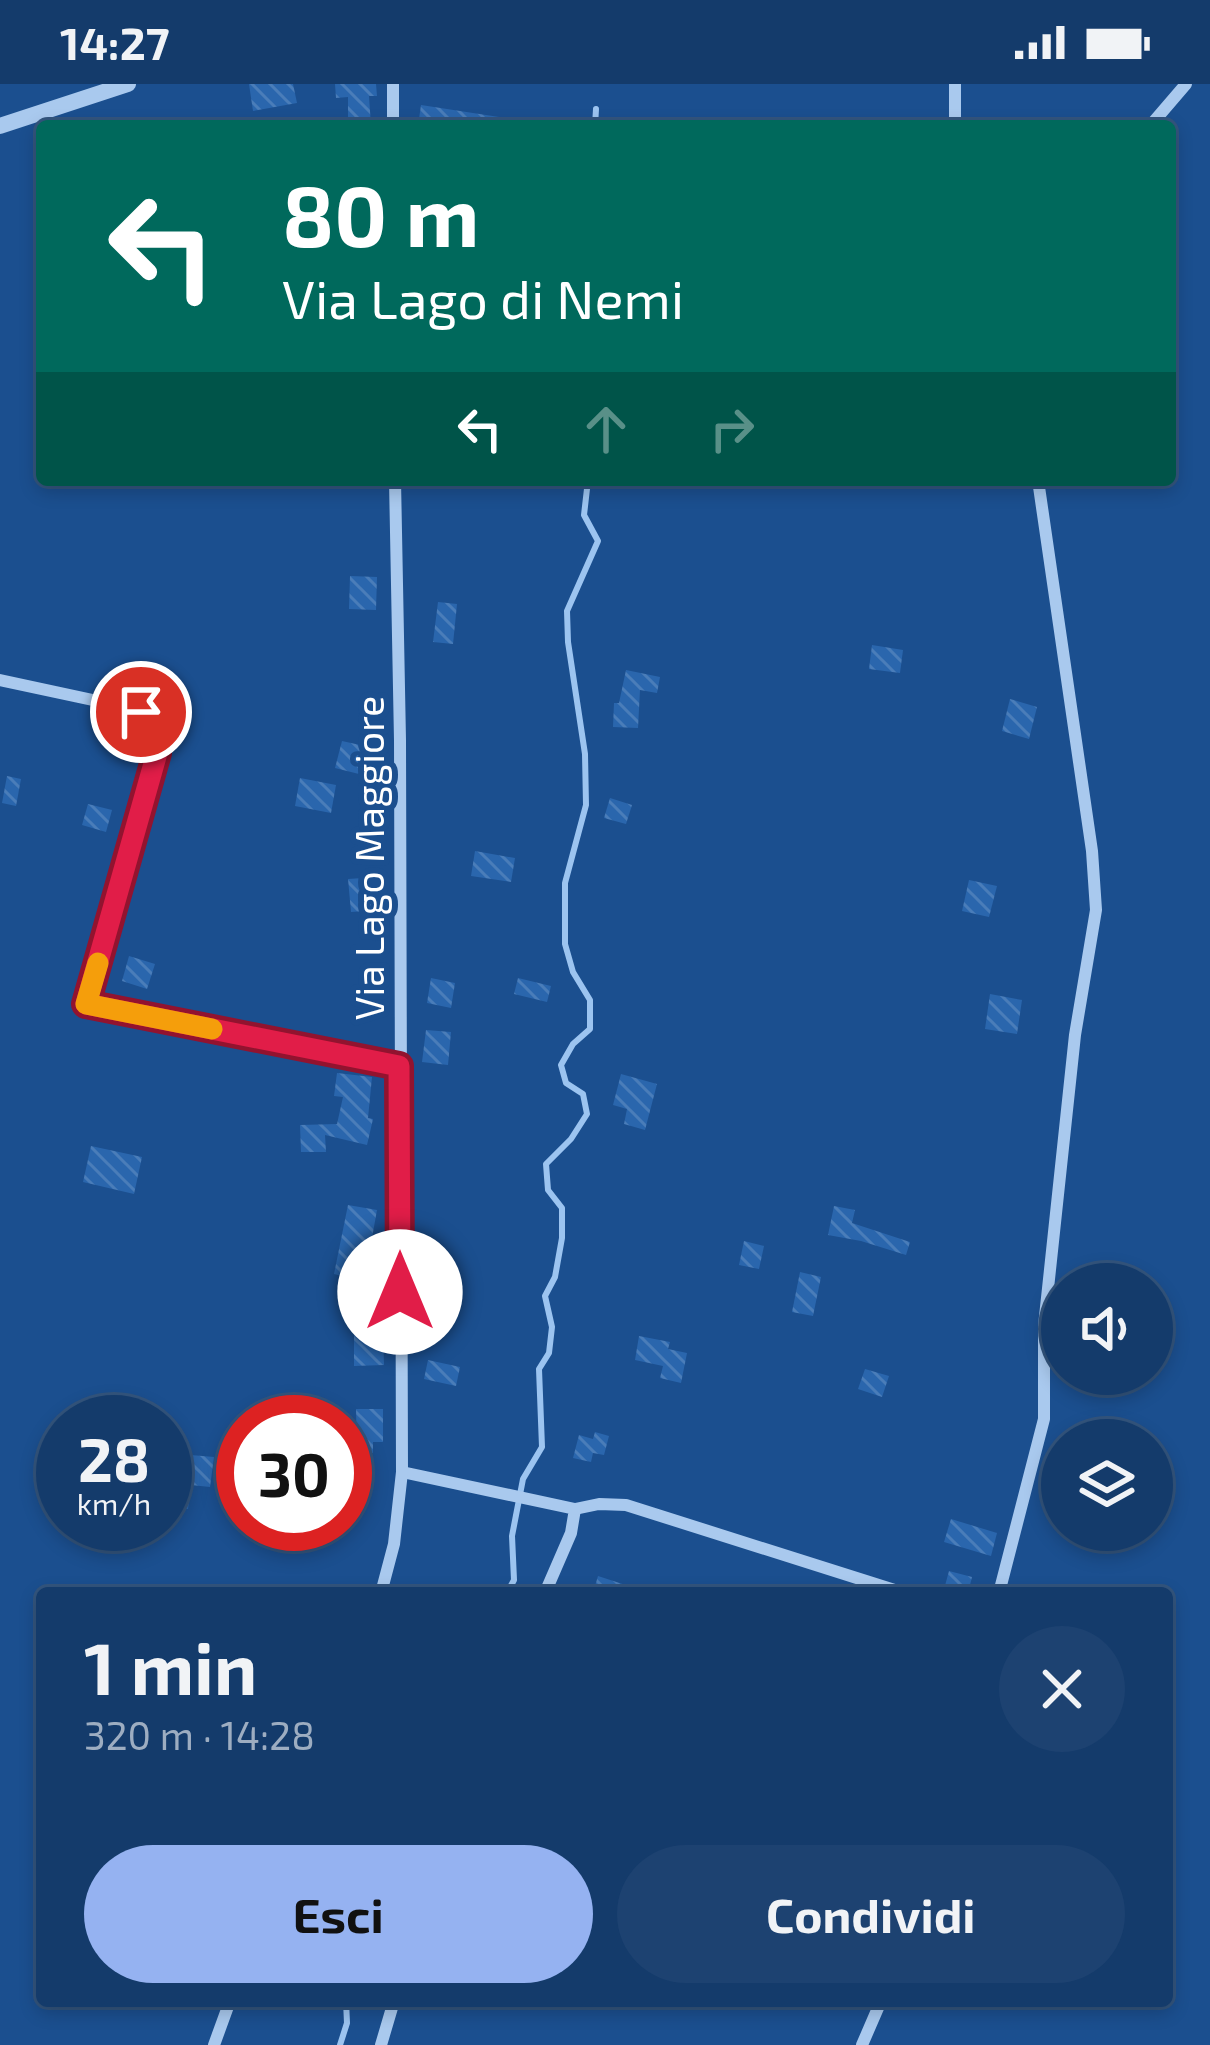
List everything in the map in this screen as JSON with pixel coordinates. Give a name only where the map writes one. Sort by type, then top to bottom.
[{"type":"street","points":[[0,126],[128,84]]},
{"type":"street","points":[[393,84],[393,120]]},
{"type":"street","points":[[956,84],[956,120]]},
{"type":"street","points":[[1155,120],[1186,84]]},
{"type":"street","name":"Via Lago Maggiore","points":[[383,1587],[394,1544],[402,1472],[395,486]]},
{"type":"street","points":[[1002,1587],[1043,1430],[1045,1317],[1075,1035],[1096,902],[1039,486]]},
{"type":"street","points":[[0,680],[130,708],[148,717],[157,734],[157,753],[86,1004],[399,1066]]},
{"type":"street","points":[[402,1472],[575,1509],[626,1505],[885,1587]]},
{"type":"street","points":[[548,1587],[568,1541],[575,1509]]},
{"type":"street","points":[[214,2045],[228,2007]]},
{"type":"street","points":[[381,2045],[392,2007]]},
{"type":"street","points":[[862,2045],[878,2007]]},
{"type":"building","points":[[249,84],[293,84],[297,103],[253,111]]},
{"type":"building","points":[[335,84],[376,84],[377,96],[369,96],[371,120],[348,120],[348,97],[336,98]]},
{"type":"building","points":[[421,105],[499,117],[499,120],[419,120]]},
{"type":"building","points":[[350,576],[377,577],[376,610],[349,609]]},
{"type":"building","points":[[438,602],[457,604],[453,644],[433,642]]},
{"type":"building","points":[[872,645],[903,650],[900,673],[869,669]]},
{"type":"building","points":[[626,670],[660,677],[657,693],[640,690],[638,728],[613,727],[614,703],[619,703]]},
{"type":"building","points":[[1010,699],[1037,707],[1029,739],[1002,731]]},
{"type":"building","points":[[342,741],[378,749],[371,777],[335,768]]},
{"type":"building","points":[[7,776],[21,779],[16,806],[2,803]]},
{"type":"building","points":[[300,778],[336,785],[331,813],[295,806]]},
{"type":"building","points":[[610,798],[632,805],[626,824],[604,818]]},
{"type":"building","points":[[88,804],[112,810],[106,832],[82,825]]},
{"type":"building","points":[[475,851],[515,858],[511,882],[471,876]]},
{"type":"building","points":[[378,877],[380,910],[351,912],[348,879]]},
{"type":"building","points":[[969,880],[997,886],[989,917],[962,911]]},
{"type":"building","points":[[129,956],[155,964],[147,989],[122,981]]},
{"type":"building","points":[[431,978],[455,983],[451,1008],[427,1003]]},
{"type":"building","points":[[518,978],[551,986],[547,1002],[514,994]]},
{"type":"building","points":[[990,994],[1022,1000],[1017,1034],[985,1029]]},
{"type":"building","points":[[426,1030],[451,1032],[448,1065],[422,1062]]},
{"type":"building","points":[[337,1073],[372,1077],[368,1118],[373,1119],[367,1145],[325,1135],[326,1152],[301,1152],[300,1125],[337,1124],[343,1097],[334,1096]]},
{"type":"building","points":[[621,1074],[657,1084],[645,1130],[624,1124],[627,1109],[613,1105]]},
{"type":"building","points":[[91,1146],[142,1157],[134,1194],[83,1182]]},
{"type":"building","points":[[348,1205],[377,1210],[367,1282],[334,1274]]},
{"type":"building","points":[[834,1206],[855,1210],[852,1223],[910,1242],[906,1255],[828,1235]]},
{"type":"building","points":[[744,1241],[764,1246],[759,1269],[739,1265]]},
{"type":"building","points":[[800,1272],[821,1277],[813,1316],[792,1312]]},
{"type":"building","points":[[354,1331],[383,1331],[384,1365],[354,1366]]},
{"type":"building","points":[[639,1336],[670,1342],[668,1349],[687,1353],[681,1383],[660,1378],[663,1366],[635,1360]]},
{"type":"building","points":[[428,1360],[460,1367],[456,1386],[424,1379]]},
{"type":"building","points":[[865,1369],[889,1376],[882,1397],[858,1389]]},
{"type":"building","points":[[372,1409],[383,1409],[383,1442],[373,1442],[373,1453]]},
{"type":"building","points":[[595,1432],[609,1436],[604,1455],[593,1453],[591,1462],[573,1458],[579,1435],[593,1439]]},
{"type":"building","points":[[192,1455],[214,1457],[210,1487],[192,1485]]},
{"type":"building","points":[[951,1519],[997,1533],[991,1556],[944,1542]]},
{"type":"building","points":[[949,1571],[972,1577],[970,1587],[945,1587]]},
{"type":"building","points":[[598,1576],[632,1587],[595,1587]]},
{"type":"waterway","points":[[595,120],[596,109]]},
{"type":"waterway","points":[[510,1587],[512,1536],[523,1479],[542,1447],[539,1369],[549,1353],[552,1327],[545,1296],[555,1277],[562,1238],[562,1208],[548,1190],[546,1164],[587,1114],[583,1094],[566,1083],[561,1065],[573,1044],[590,1029],[590,1000],[573,972],[565,944],[565,883],[586,805],[585,754],[567,611],[598,541],[584,515],[587,486]]},
{"type":"waterway","points":[[340,2045],[346,2007]]},
{"type":"slow traffic","points":[[98,963],[86,1004],[212,1029]]},
{"type":"route","points":[[141,712],[154,724],[157,753],[86,1004],[399,1066],[400,1292]]}]
